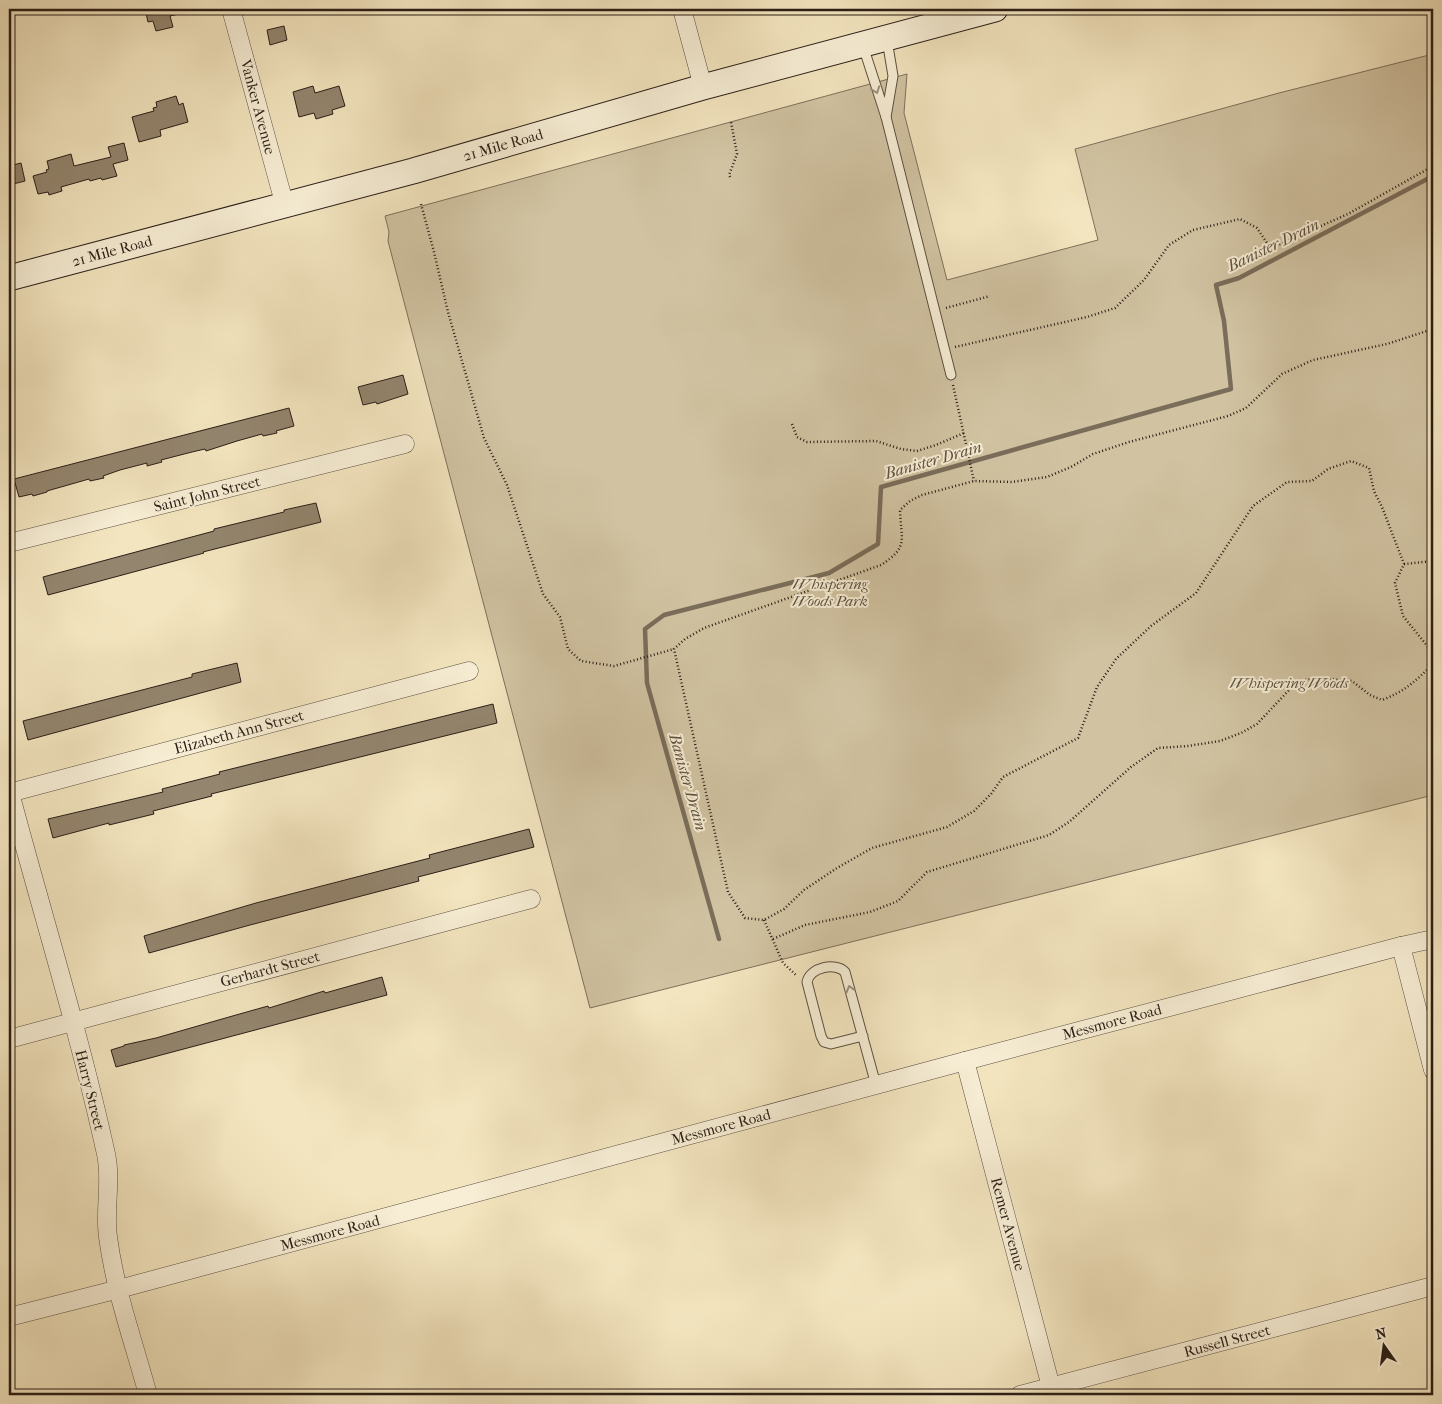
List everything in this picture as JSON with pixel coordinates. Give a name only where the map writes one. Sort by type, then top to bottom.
[{"type":"street","name":"Vanker Avenue","points":[[231,9],[285,206]]},
{"type":"street","points":[[682,9],[703,87]]},
{"type":"street","name":"21 Mile Road","points":[[9,278],[285,206],[703,87],[995,9]]},
{"type":"street","name":"Saint John Street","points":[[9,543],[405,444]]},
{"type":"street","name":"Elizabeth Ann Street","points":[[9,791],[469,672]]},
{"type":"street","name":"Harry Street","points":[[9,791],[72,1022],[106,1158],[106,1225],[119,1289],[148,1395]]},
{"type":"street","name":"Gerhardt Street","points":[[9,1039],[531,898]]},
{"type":"street","name":"Messmore Road","points":[[9,1317],[965,1061],[1433,939]]},
{"type":"street","points":[[1401,946],[1433,1070]]},
{"type":"street","name":"Remer Avenue","points":[[965,1061],[1051,1387]]},
{"type":"street","name":"Russell Street","points":[[1020,1395],[1433,1286]]},
{"type":"lane","points":[[886,116],[893,76],[887,37]]},
{"type":"lane","points":[[862,44],[886,116],[951,375]]},
{"type":"lane","points":[[863,1036],[831,1044],[824,1042],[807,982],[808,976],[814,972],[834,966],[841,967],[846,972],[863,1036],[876,1085]]},
{"type":"path","points":[[730,122],[737,154],[729,175],[730,178]]},
{"type":"path","points":[[945,349],[1087,317],[1116,308],[1144,280],[1169,245],[1193,230],[1240,219],[1258,228],[1267,243],[1278,245],[1348,214],[1433,166]]},
{"type":"path","points":[[421,204],[448,312],[484,438],[507,485],[543,594],[560,617],[568,649],[582,661],[614,666],[674,649],[684,640],[704,628],[881,565],[895,556],[902,545],[900,510],[910,501],[922,495],[974,481],[1012,482],[1047,477],[1071,467],[1093,454],[1228,416],[1246,408],[1282,374],[1312,360],[1387,344],[1433,329]]},
{"type":"path","points":[[935,311],[990,296]]},
{"type":"path","points":[[951,375],[974,481]]},
{"type":"path","points":[[792,424],[797,437],[807,442],[876,441],[901,449],[917,451],[964,433]]},
{"type":"path","points":[[674,649],[728,892],[745,918],[764,920],[784,908],[804,890],[836,868],[872,848],[947,827],[974,811],[991,794],[1002,777],[1078,738],[1097,687],[1116,659],[1151,626],[1196,593],[1253,506],[1287,482],[1312,481],[1328,469],[1351,461],[1370,468],[1374,491],[1404,564],[1395,583],[1403,616],[1433,653]]},
{"type":"path","points":[[1404,564],[1433,560]]},
{"type":"path","points":[[772,939],[805,925],[870,912],[898,901],[928,872],[1049,835],[1069,822],[1131,766],[1158,748],[1220,741],[1241,734],[1257,724],[1300,681],[1316,678],[1352,681],[1370,695],[1382,700],[1396,695],[1433,664]]},
{"type":"path","points":[[764,920],[783,963],[807,982]]},
{"type":"green space","name":"Whispering Woods Park","points":[[1433,54],[1433,795],[590,1008],[388,241],[389,232],[385,216],[907,74],[904,113],[947,280],[1098,240],[1075,149],[1279,93]]},
{"type":"building","points":[[145,9],[183,9],[183,13],[170,16],[173,27],[156,31],[153,21],[148,22]]},
{"type":"building","points":[[284,26],[287,40],[270,45],[267,30]]},
{"type":"building","points":[[313,86],[315,93],[339,86],[345,106],[332,110],[333,114],[316,119],[314,113],[299,117],[293,92]]},
{"type":"building","points":[[176,96],[179,105],[183,103],[188,122],[160,130],[161,136],[139,142],[132,117],[154,111],[153,108],[157,107],[156,102]]},
{"type":"building","points":[[124,143],[128,160],[113,164],[117,176],[102,180],[101,178],[90,181],[89,179],[61,187],[62,191],[49,195],[48,192],[38,194],[33,176],[47,172],[46,170],[49,169],[47,161],[71,154],[74,166],[111,157],[108,147]]},
{"type":"building","points":[[21,163],[25,181],[9,185],[9,166]]},
{"type":"building","points":[[403,375],[408,394],[377,404],[376,402],[363,405],[358,387]]},
{"type":"building","points":[[289,408],[294,426],[276,431],[277,433],[263,436],[262,434],[206,451],[205,449],[161,460],[162,462],[147,466],[147,463],[120,470],[103,476],[104,478],[90,481],[89,479],[33,496],[32,494],[19,497],[14,479]]},
{"type":"building","points":[[316,503],[321,522],[203,552],[48,595],[43,577],[214,531],[214,529],[284,512],[284,510]]},
{"type":"building","points":[[237,663],[241,682],[28,740],[23,721],[192,677],[192,674]]},
{"type":"building","points":[[493,704],[497,723],[211,794],[212,796],[153,811],[154,814],[109,825],[109,823],[53,838],[48,819],[163,792],[162,789],[220,774],[219,772]]},
{"type":"building","points":[[529,829],[534,847],[418,877],[419,881],[149,953],[144,936],[256,903],[430,858],[429,855]]},
{"type":"building","points":[[382,977],[387,995],[116,1067],[111,1050],[124,1045]]},
{"type":"waterway","name":"Banister Drain","points":[[719,939],[647,683],[645,629],[664,615],[829,573],[878,544],[881,487],[1231,389],[1224,321],[1216,285],[1239,278],[1433,176]]},
{"type":"park label","name":"Whispering Woods","points":[[1289,683]]}]
